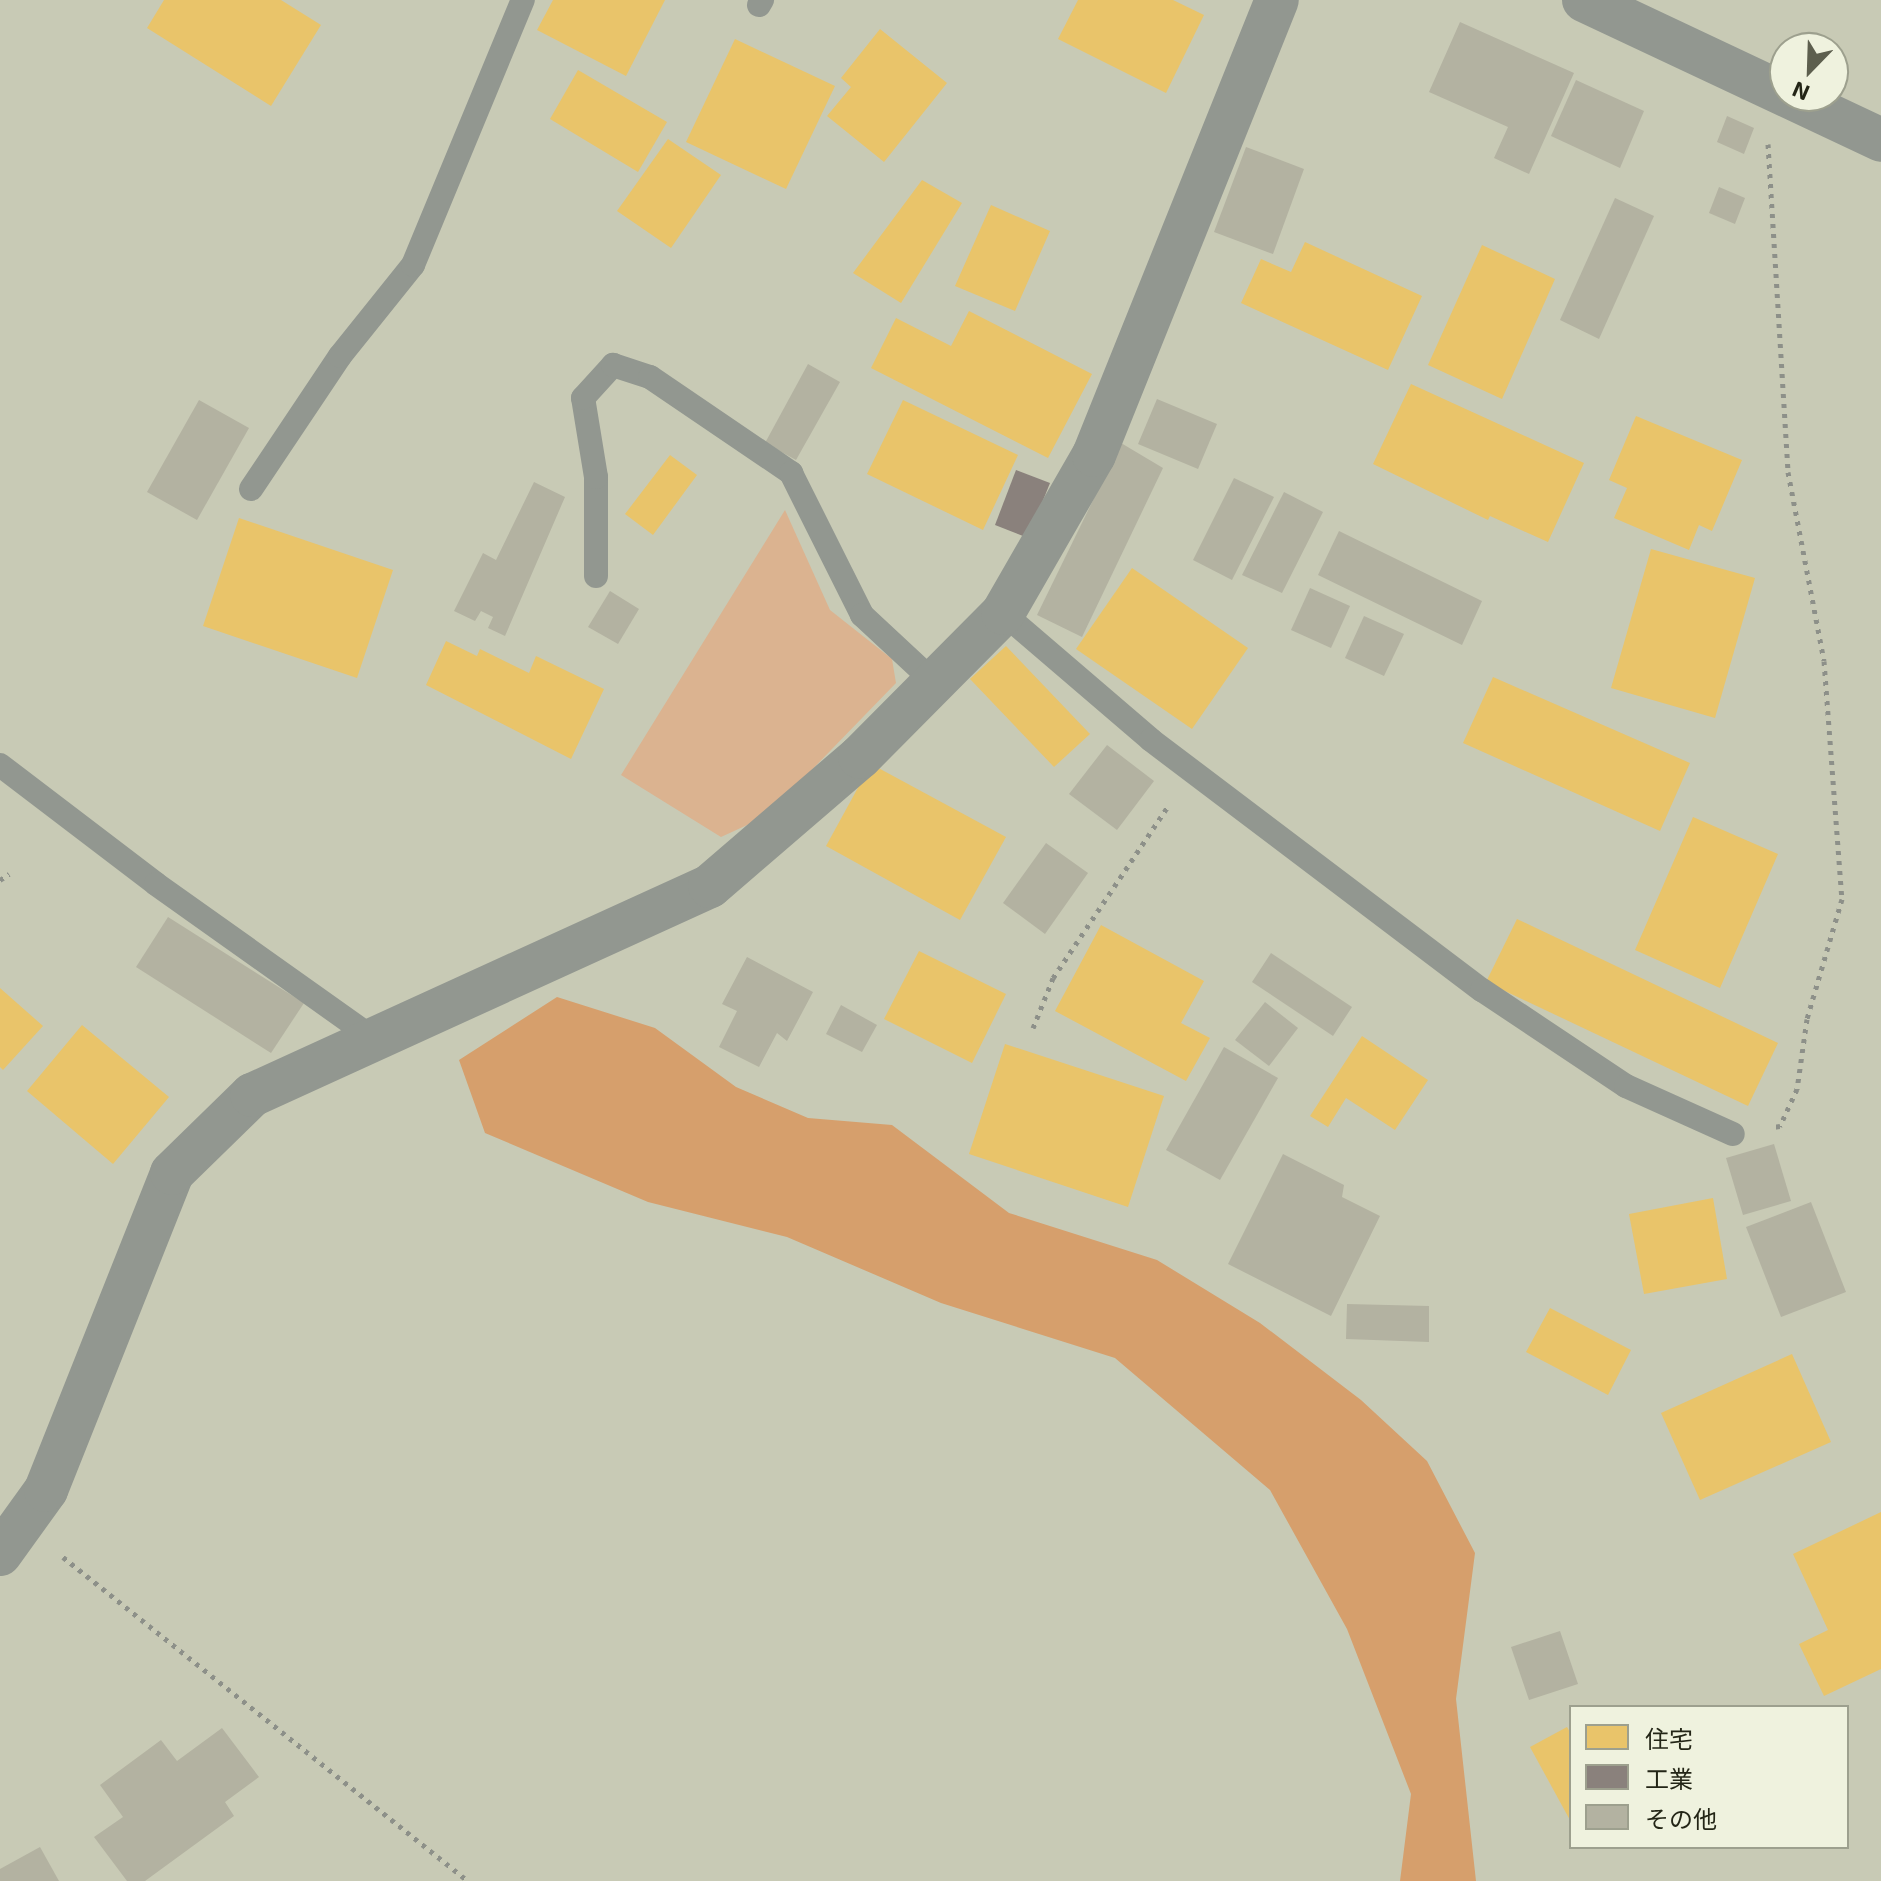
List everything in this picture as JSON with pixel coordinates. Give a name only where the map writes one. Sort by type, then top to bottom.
[{"type":"street","points":[[11,1539],[46,1490],[172,1173],[252,1095],[710,886],[860,757],[1003,613],[1094,455],[1277,0]]},
{"type":"street","points":[[1584,0],[1881,140]]},
{"type":"lane","points":[[251,489],[340,356],[413,265],[523,0]]},
{"type":"lane","points":[[596,576],[596,477],[583,398],[613,365],[650,377],[791,473],[862,615],[934,682]]},
{"type":"lane","points":[[1003,613],[1193,770],[1482,990],[1626,1086],[1733,1134]]},
{"type":"lane","points":[[0,765],[156,884],[374,1039]]},
{"type":"path","points":[[1733,1134],[1780,1126],[1797,1089],[1807,1019],[1842,899],[1824,661],[1788,472],[1765,87]]},
{"type":"path","points":[[1033,1028],[1053,978],[1193,770]]},
{"type":"path","points":[[0,880],[9,874]]},
{"type":"path","points":[[11,1539],[468,1881]]},
{"type":"shaded area","points":[[785,510],[830,610],[892,659],[896,683],[767,816],[721,837],[621,775]]},
{"type":"shaded area","points":[[557,997],[655,1028],[736,1087],[808,1118],[892,1125],[1009,1213],[1157,1260],[1260,1323],[1361,1400],[1427,1461],[1475,1553],[1456,1699],[1476,1881],[1400,1881],[1411,1794],[1347,1629],[1270,1490],[1115,1358],[941,1303],[787,1237],[648,1202],[485,1133],[459,1060]]},
{"type":"building: 住宅","points":[[164,0],[281,0],[321,25],[271,106],[147,28]]},
{"type":"building: 住宅","points":[[553,0],[665,0],[626,76],[537,30]]},
{"type":"building: 住宅","points":[[1078,0],[1173,0],[1204,15],[1166,93],[1058,39]]},
{"type":"building: 住宅","points":[[880,29],[947,83],[884,162],[827,116],[851,87],[841,78]]},
{"type":"building: 住宅","points":[[735,39],[835,86],[786,189],[686,142]]},
{"type":"building: 住宅","points":[[578,70],[667,122],[638,172],[550,119]]},
{"type":"building: 住宅","points":[[668,139],[721,175],[671,248],[617,211]]},
{"type":"building: 住宅","points":[[922,180],[962,203],[901,303],[853,273]]},
{"type":"building: 住宅","points":[[991,205],[1050,231],[1015,311],[955,286]]},
{"type":"building: 住宅","points":[[1305,242],[1422,296],[1388,370],[1241,303],[1261,259],[1291,272]]},
{"type":"building: 住宅","points":[[1482,245],[1555,279],[1502,399],[1428,365]]},
{"type":"building: 住宅","points":[[969,311],[1092,374],[1048,458],[871,368],[896,318],[951,346]]},
{"type":"building: 住宅","points":[[1411,384],[1584,463],[1548,542],[1490,516],[1488,520],[1373,464]]},
{"type":"building: 住宅","points":[[903,400],[1018,455],[983,530],[867,474]]},
{"type":"building: 住宅","points":[[1636,416],[1742,460],[1712,531],[1699,525],[1689,550],[1614,518],[1627,488],[1609,480]]},
{"type":"building: 住宅","points":[[670,455],[697,475],[653,535],[625,514]]},
{"type":"building: 住宅","points":[[239,518],[393,570],[357,678],[203,626]]},
{"type":"building: 住宅","points":[[1651,549],[1755,578],[1715,718],[1611,688]]},
{"type":"building: 住宅","points":[[1132,568],[1248,648],[1192,729],[1076,649]]},
{"type":"building: 住宅","points":[[446,641],[477,656],[480,649],[529,673],[536,656],[604,689],[571,759],[426,685]]},
{"type":"building: 住宅","points":[[1006,646],[1090,734],[1054,767],[970,679]]},
{"type":"building: 住宅","points":[[1493,677],[1690,763],[1660,831],[1463,743]]},
{"type":"building: 住宅","points":[[871,764],[1006,837],[960,920],[826,846]]},
{"type":"building: 住宅","points":[[1693,817],[1778,854],[1720,988],[1635,950]]},
{"type":"building: 住宅","points":[[1517,919],[1778,1043],[1748,1106],[1486,982]]},
{"type":"building: 住宅","points":[[1101,925],[1204,981],[1181,1023],[1210,1038],[1186,1081],[1055,1011]]},
{"type":"building: 住宅","points":[[919,951],[1006,994],[972,1063],[884,1019]]},
{"type":"building: 住宅","points":[[0,988],[43,1026],[3,1070],[0,1067]]},
{"type":"building: 住宅","points":[[82,1025],[169,1097],[113,1164],[27,1091]]},
{"type":"building: 住宅","points":[[1362,1036],[1428,1080],[1395,1130],[1346,1098],[1328,1127],[1310,1116]]},
{"type":"building: 住宅","points":[[1005,1044],[1164,1096],[1128,1207],[969,1154]]},
{"type":"building: 住宅","points":[[1713,1198],[1727,1279],[1644,1294],[1629,1214]]},
{"type":"building: 住宅","points":[[1550,1308],[1631,1350],[1608,1395],[1526,1352]]},
{"type":"building: 住宅","points":[[1792,1354],[1831,1442],[1700,1500],[1661,1413]]},
{"type":"building: 住宅","points":[[1881,1512],[1881,1669],[1824,1696],[1799,1644],[1828,1630],[1793,1554]]},
{"type":"building: 住宅","points":[[1567,1727],[1569,1730],[1569,1818],[1530,1747]]},
{"type":"building: 工業","points":[[1016,470],[1050,483],[1028,538],[995,525]]},
{"type":"building: その他","points":[[1460,22],[1574,73],[1529,174],[1494,158],[1508,127],[1429,92]]},
{"type":"building: その他","points":[[1576,80],[1644,111],[1620,168],[1551,136]]},
{"type":"building: その他","points":[[1727,116],[1754,128],[1744,154],[1717,142]]},
{"type":"building: その他","points":[[1246,147],[1304,169],[1273,254],[1214,232]]},
{"type":"building: その他","points":[[1719,187],[1745,198],[1735,224],[1709,213]]},
{"type":"building: その他","points":[[1615,198],[1654,216],[1599,339],[1560,320]]},
{"type":"building: その他","points":[[808,364],[840,382],[796,460],[765,443]]},
{"type":"building: その他","points":[[1157,399],[1217,424],[1198,469],[1138,444]]},
{"type":"building: その他","points":[[199,400],[249,428],[197,520],[147,492]]},
{"type":"building: その他","points":[[1121,443],[1163,468],[1082,637],[1037,615]]},
{"type":"building: その他","points":[[1234,478],[1274,497],[1232,580],[1193,560]]},
{"type":"building: その他","points":[[534,482],[565,497],[505,636],[488,628],[493,617],[481,611],[475,621],[454,611],[483,553],[496,560]]},
{"type":"building: その他","points":[[1284,492],[1323,512],[1282,593],[1242,575]]},
{"type":"building: その他","points":[[1339,531],[1482,601],[1462,645],[1318,575]]},
{"type":"building: その他","points":[[1310,588],[1350,606],[1331,648],[1291,630]]},
{"type":"building: その他","points":[[610,591],[639,609],[618,644],[588,627]]},
{"type":"building: その他","points":[[1364,616],[1404,634],[1384,676],[1345,658]]},
{"type":"building: その他","points":[[1107,745],[1154,781],[1117,830],[1069,794]]},
{"type":"building: その他","points":[[1046,843],[1088,873],[1045,934],[1003,903]]},
{"type":"building: その他","points":[[168,917],[304,1003],[271,1053],[136,967]]},
{"type":"building: その他","points":[[1271,953],[1352,1007],[1333,1036],[1252,982]]},
{"type":"building: その他","points":[[747,957],[813,992],[787,1041],[777,1033],[759,1067],[719,1047],[737,1011],[722,1004]]},
{"type":"building: その他","points":[[1265,1002],[1298,1028],[1269,1066],[1235,1040]]},
{"type":"building: その他","points":[[841,1005],[877,1025],[862,1052],[826,1034]]},
{"type":"building: その他","points":[[1224,1047],[1278,1078],[1220,1180],[1166,1150]]},
{"type":"building: その他","points":[[1774,1144],[1791,1201],[1743,1215],[1726,1158]]},
{"type":"building: その他","points":[[1283,1154],[1344,1185],[1342,1197],[1380,1216],[1331,1316],[1228,1264]]},
{"type":"building: その他","points":[[1811,1202],[1846,1292],[1781,1317],[1746,1227]]},
{"type":"building: その他","points":[[1347,1304],[1429,1306],[1429,1342],[1346,1339]]},
{"type":"building: その他","points":[[1560,1631],[1578,1684],[1529,1700],[1511,1647]]},
{"type":"building: その他","points":[[222,1728],[259,1777],[225,1802],[234,1816],[145,1881],[127,1881],[94,1837],[123,1817],[100,1785],[161,1740],[177,1761]]},
{"type":"building: その他","points":[[40,1847],[59,1881],[0,1881],[0,1869]]}]
